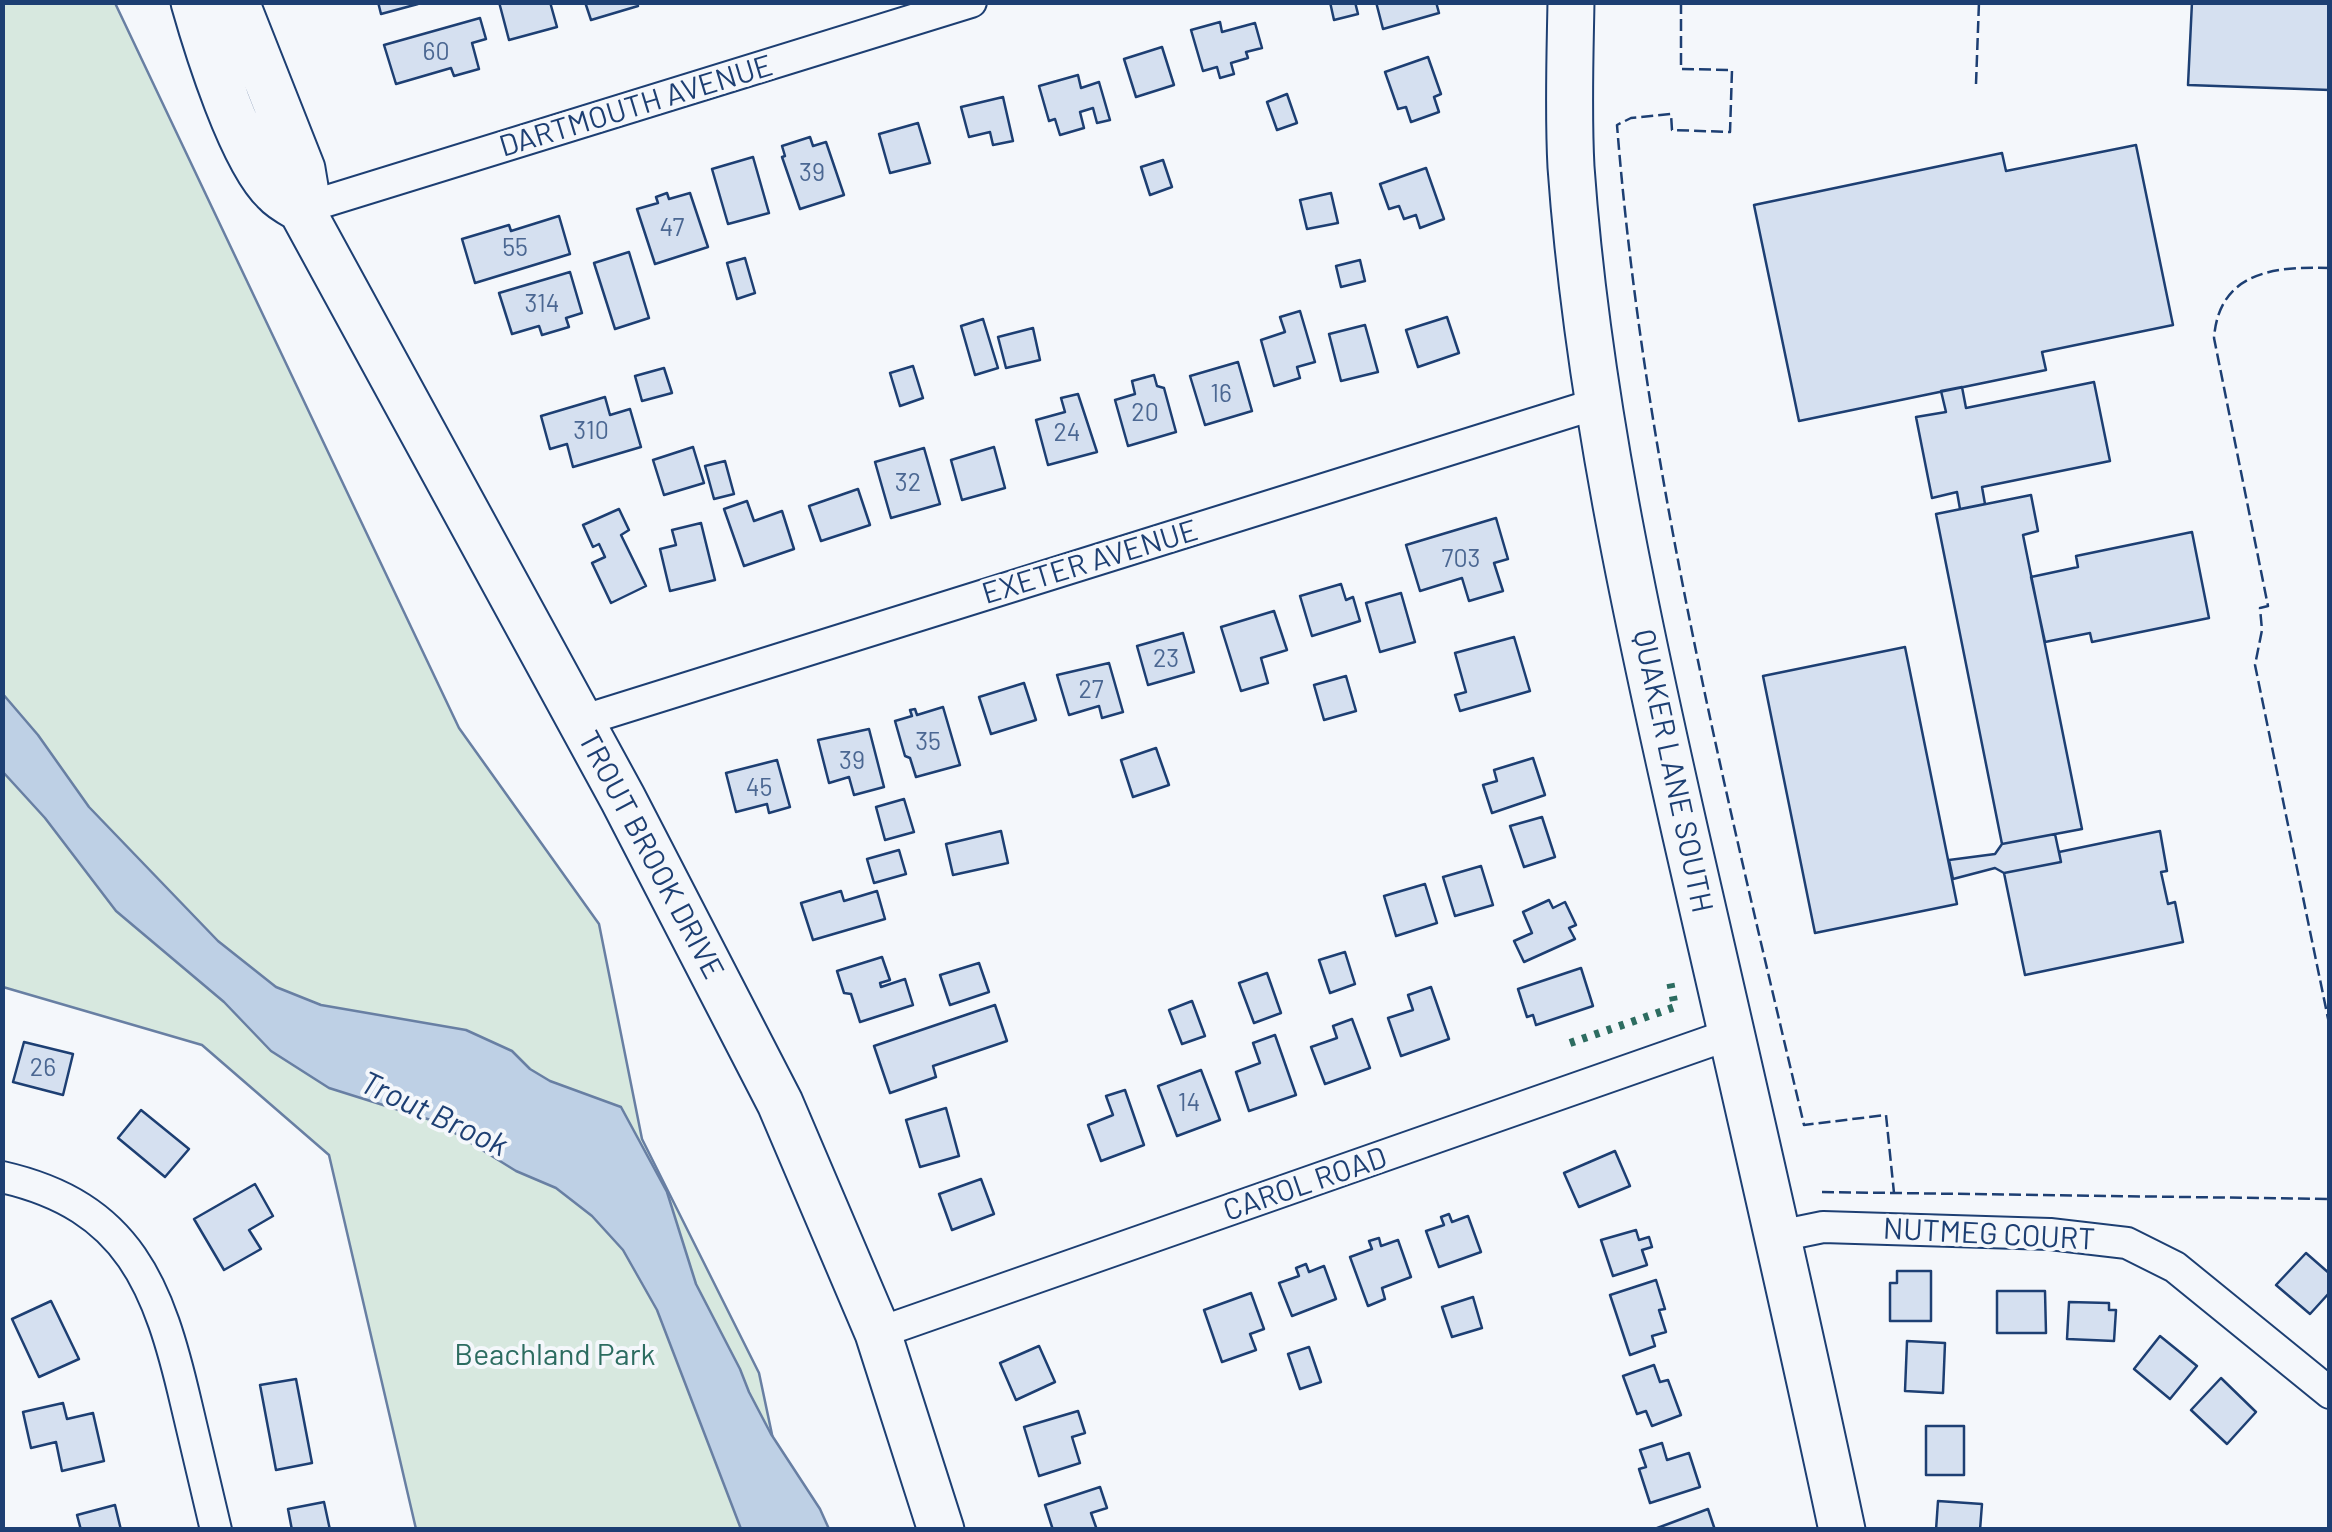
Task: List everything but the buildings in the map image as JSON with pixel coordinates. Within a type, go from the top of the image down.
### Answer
[{"type":"main road","name":"TROUT BROOK DRIVE","points":[[194,2],[214,66],[260,172],[276,193],[301,209],[581,721],[780,1103],[878,1334],[941,1530]]},
{"type":"main road","name":"TROUT BROOK DRIVE","points":[[236,2],[302,169],[301,209]]},
{"type":"main road","name":"QUAKER LANE SOUTH","points":[[1571,2],[1571,165],[1599,403],[1652,686],[1842,1530]]},
{"type":"street","name":"DARTMOUTH AVENUE","points":[[301,209],[971,2]]},
{"type":"street","name":"EXETER AVENUE","points":[[581,721],[1599,403]]},
{"type":"street","name":"CAROL ROAD","points":[[878,1334],[1731,1034]]},
{"type":"street","points":[[2,1177],[64,1197],[98,1219],[128,1250],[148,1282],[170,1336],[216,1530]]},
{"type":"street","name":"NUTMEG COURT","points":[[1778,1236],[1823,1227],[2050,1234],[2127,1244],[2175,1267],[2330,1393]]},
{"type":"green space","name":"Beachland Park","points":[[2,3],[115,3],[459,728],[599,924],[642,1139],[759,1373],[792,1529],[416,1529],[329,1155],[202,1045],[3,987]]},
{"type":"water","name":"Trout Brook","points":[[2,693],[38,735],[89,807],[218,941],[276,987],[321,1005],[466,1030],[512,1051],[550,1081],[621,1107],[667,1192],[696,1284],[749,1392],[829,1529],[741,1529],[657,1310],[623,1250],[592,1216],[556,1188],[516,1171],[437,1122],[329,1088],[271,1051],[224,1002],[116,911],[45,818],[3,772]]},
{"type":"hedge","points":[[1570,1043],[1675,1007],[1669,976]]},
{"type":"fence","points":[[1681,2],[1681,69],[1732,70],[1730,132],[1672,130],[1671,114],[1631,118],[1617,125],[1630,252],[1667,504],[1718,753],[1804,1125],[1886,1115],[1894,1193]]},
{"type":"fence","points":[[1976,84],[1979,2]]},
{"type":"fence","points":[[2330,268],[2271,272],[2239,286],[2218,316],[2214,338],[2268,606],[2260,608],[2262,630],[2255,665],[2330,1028]]},
{"type":"fence","points":[[1822,1192],[2330,1199]]}]
